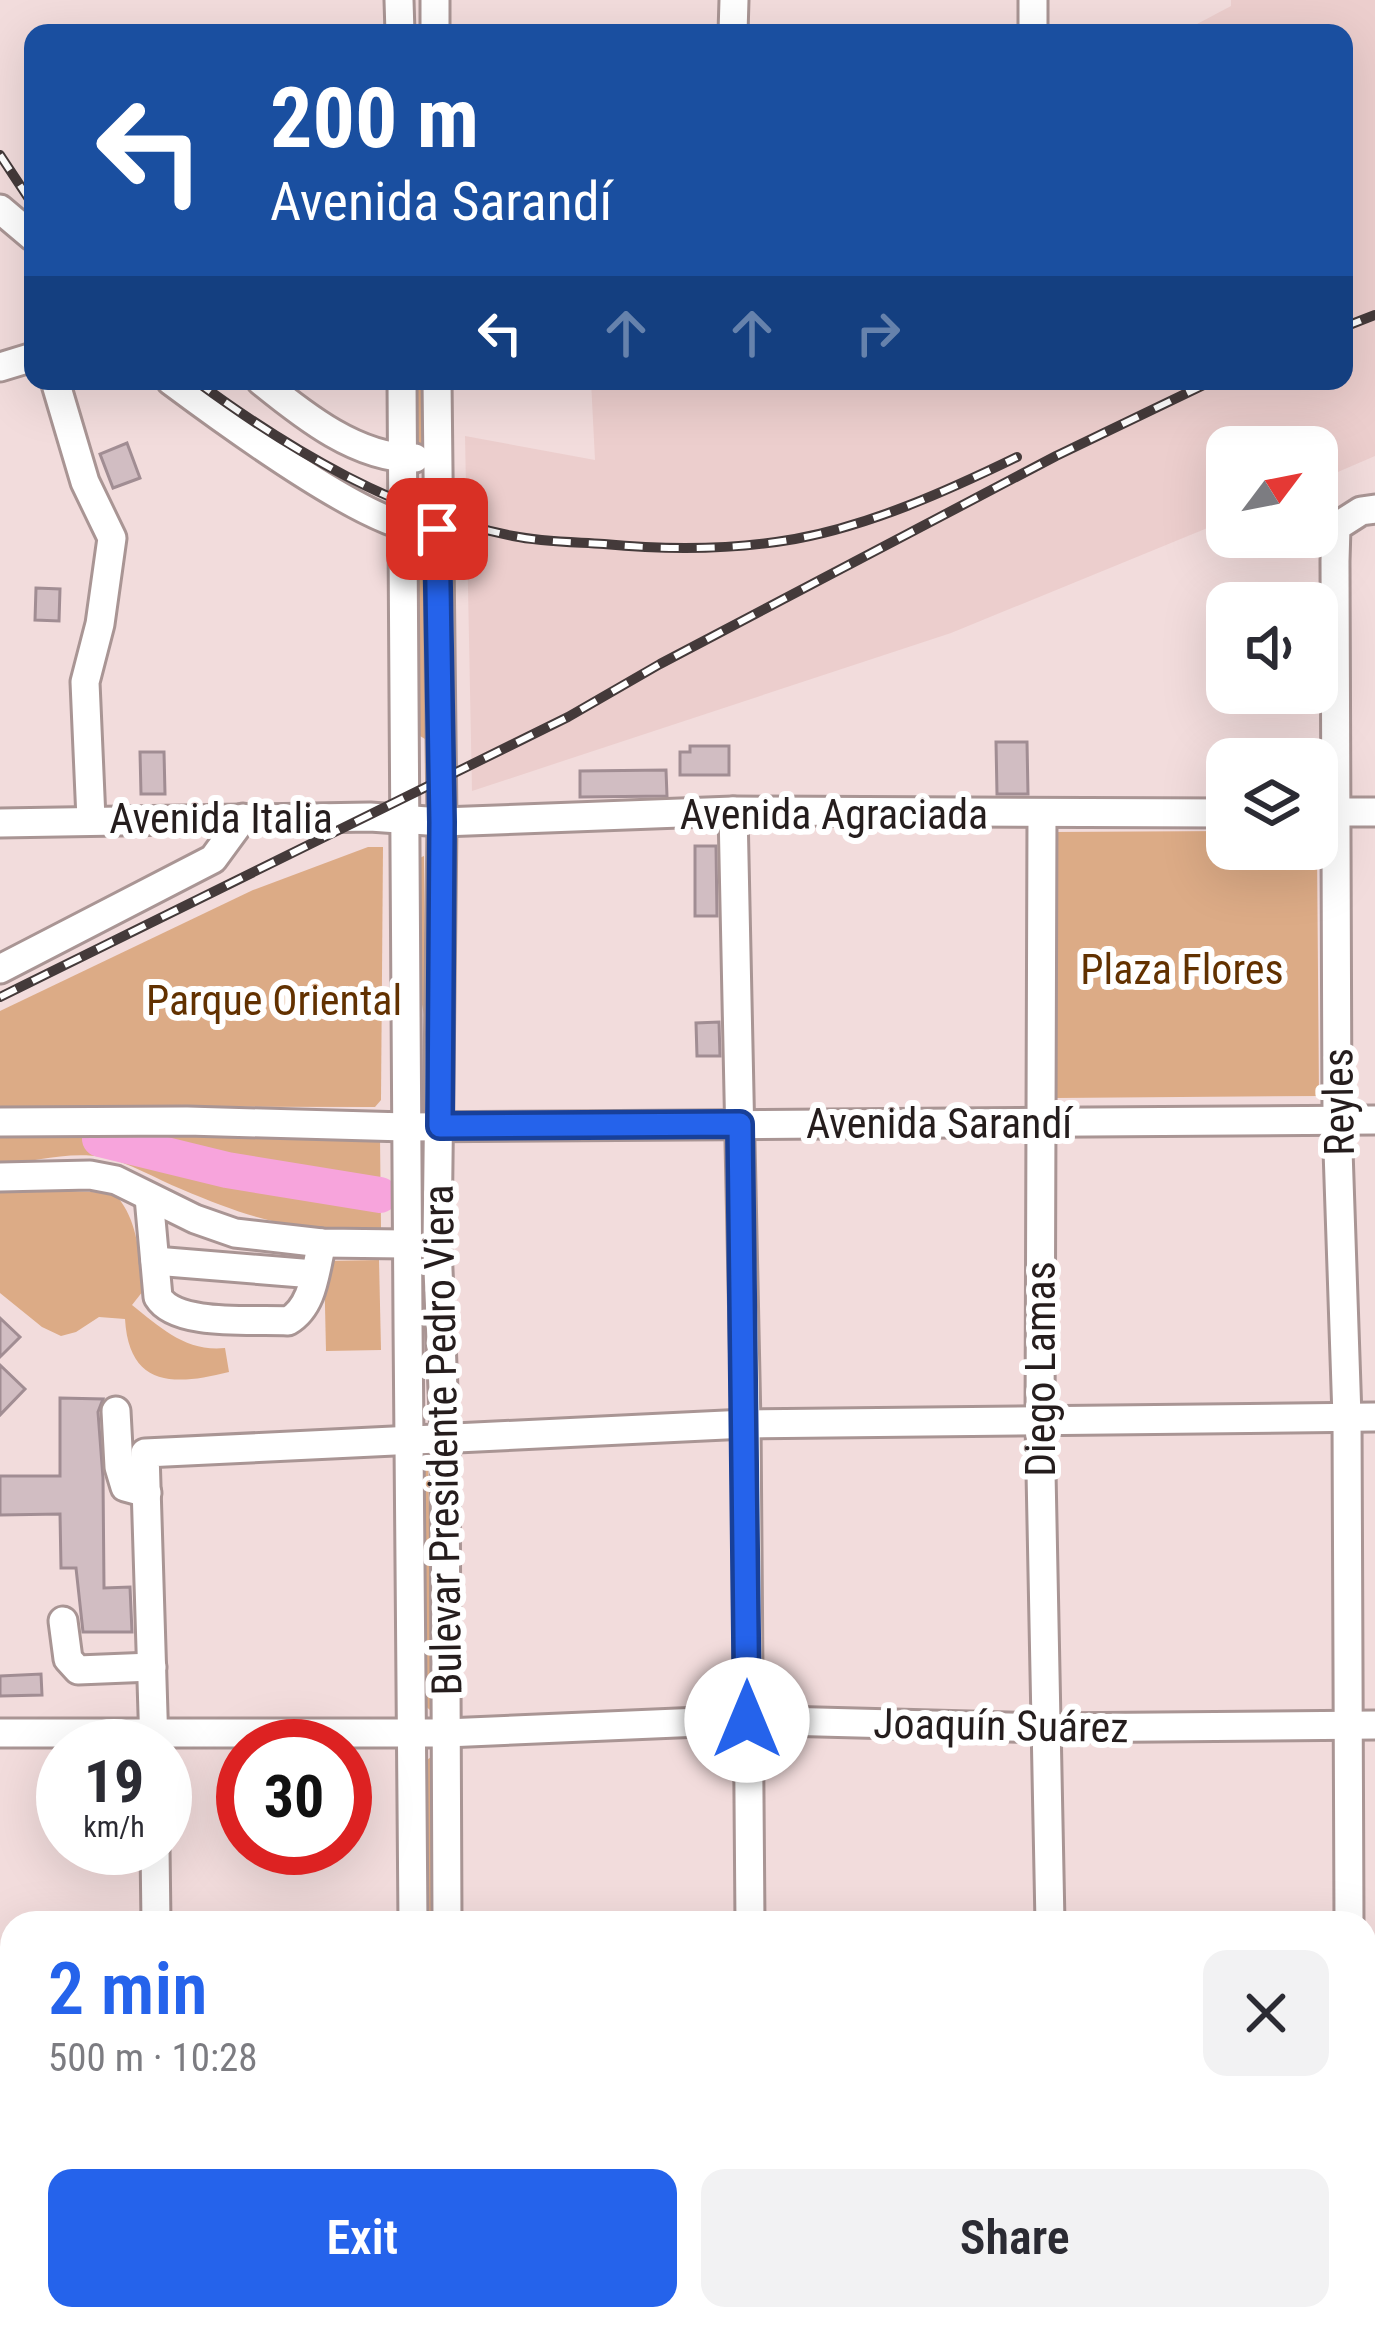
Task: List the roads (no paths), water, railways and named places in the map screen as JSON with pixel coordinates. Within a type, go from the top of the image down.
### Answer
[{"type":"street","points":[[0,209],[24,229]]},
{"type":"street","points":[[58,390],[85,482],[112,538],[86,682],[91,819]]},
{"type":"street","points":[[183,390],[335,492],[404,527],[437,529]]},
{"type":"street","points":[[272,390],[355,445],[402,458],[437,458]]},
{"type":"street","name":"Bulevar Presidente Pedro Viera","points":[[402,390],[413,1911]]},
{"type":"street","name":"Bulevar Presidente Pedro Viera","points":[[437,390],[442,822],[437,1246],[445,1437],[447,1911]]},
{"type":"street","name":"Reyles","points":[[1330,738],[1336,526],[1368,510]]},
{"type":"street","points":[[734,811],[750,1911]]},
{"type":"street","name":"Avenida Agraciada","points":[[442,822],[734,811],[1206,813]]},
{"type":"street","points":[[1338,812],[1375,812]]},
{"type":"street","name":"Diego Lamas","points":[[1042,815],[1040,1422],[1050,1911]]},
{"type":"street","points":[[0,969],[213,859],[243,818]]},
{"type":"street","name":"Avenida Italia","points":[[0,823],[243,818],[442,822]]},
{"type":"street","name":"Reyles","points":[[1330,870],[1337,1120],[1361,1417],[1361,1725],[1350,1911]]},
{"type":"street","name":"Avenida Sarandí","points":[[0,1122],[406,1127],[1375,1120]]},
{"type":"street","points":[[0,1177],[90,1174],[116,1180],[235,1233],[322,1243],[405,1244]]},
{"type":"street","points":[[148,1197],[158,1297],[166,1309],[184,1316],[288,1321],[300,1314],[322,1243]]},
{"type":"street","points":[[155,1261],[314,1274]]},
{"type":"street","points":[[116,1411],[118,1467],[125,1487],[147,1493]]},
{"type":"street","points":[[153,1719],[146,1453],[746,1424],[1361,1417]]},
{"type":"street","points":[[63,1621],[74,1668],[152,1667]]},
{"type":"street","name":"Joaquín Suárez","points":[[192,1739],[747,1720],[1044,1727],[1361,1725]]},
{"type":"street","name":"Joaquín Suárez","points":[[0,1733],[36,1735]]},
{"type":"street","points":[[155,1875],[156,1911]]},
{"type":"waterway","points":[[100,1139],[227,1170],[380,1195]]},
{"type":"railway","points":[[0,155],[24,191]]},
{"type":"railway","points":[[1353,324],[1375,315]]},
{"type":"railway","points":[[209,390],[307,455],[386,495],[470,526],[547,541],[700,548],[795,539],[880,516],[1017,457]]},
{"type":"railway","points":[[0,997],[568,717],[1056,456],[1193,390]]},
{"type":"park label","name":"Plaza Flores","points":[[1182,969]]},
{"type":"park label","name":"Parque Oriental","points":[[274,1000]]}]
